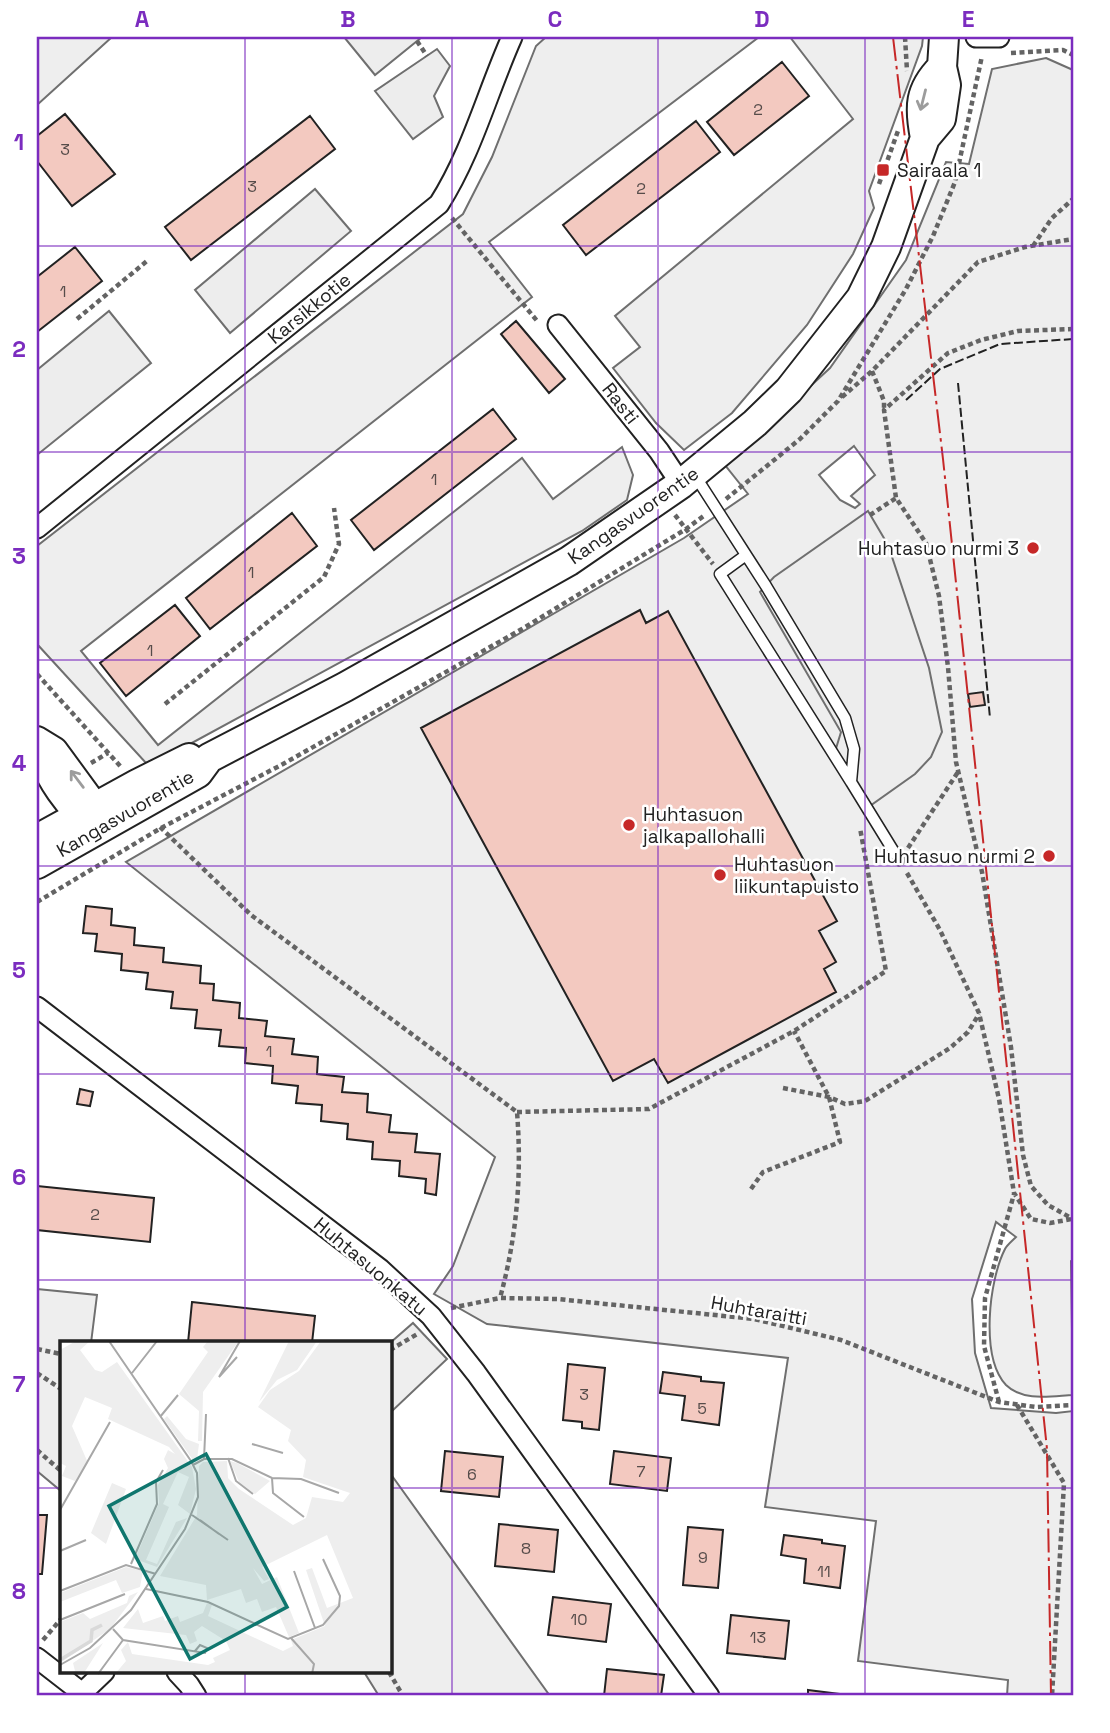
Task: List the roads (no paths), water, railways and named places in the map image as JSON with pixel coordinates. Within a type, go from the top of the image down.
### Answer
[{"type":"main road","name":"Kangasvuorentie","points":[[37,839],[142,793],[198,773],[209,758],[486,610],[569,561],[687,479],[755,424],[789,390],[861,298],[886,247],[925,138],[941,118],[946,86],[942,66],[944,37]]},
{"type":"main road","name":"Kangasvuorentie","points":[[37,864],[90,817]]},
{"type":"street","name":"Karsikkotie","points":[[37,528],[439,204],[457,175],[471,144],[493,80],[512,37]]},
{"type":"street","points":[[975,37],[1004,45]]},
{"type":"street","name":"Rasti","points":[[558,325],[650,440],[687,479]]},
{"type":"street","points":[[37,739],[55,750],[90,817]]},
{"type":"street","points":[[37,747],[41,761],[90,817]]},
{"type":"street","name":"Huhtasuonkatu","points":[[37,1007],[380,1269],[476,1373],[709,1696]]},
{"type":"street","points":[[37,1658],[84,1695],[102,1674]]},
{"type":"street","points":[[179,1674],[196,1696]]},
{"type":"lane","points":[[687,479],[747,555],[845,718],[853,749],[851,782]]},
{"type":"lane","points":[[747,555],[720,574],[899,859]]},
{"type":"place","name":"Sairaala 1","points":[[883,170]]},
{"type":"place","name":"Huhtasuo nurmi 3","points":[[1033,548]]},
{"type":"place","name":"Huhtasuon jalkapallohalli","points":[[629,825]]},
{"type":"place","name":"Huhtasuo nurmi 2","points":[[1049,856]]},
{"type":"place","name":"Huhtasuon liikuntapuisto","points":[[720,875]]}]
